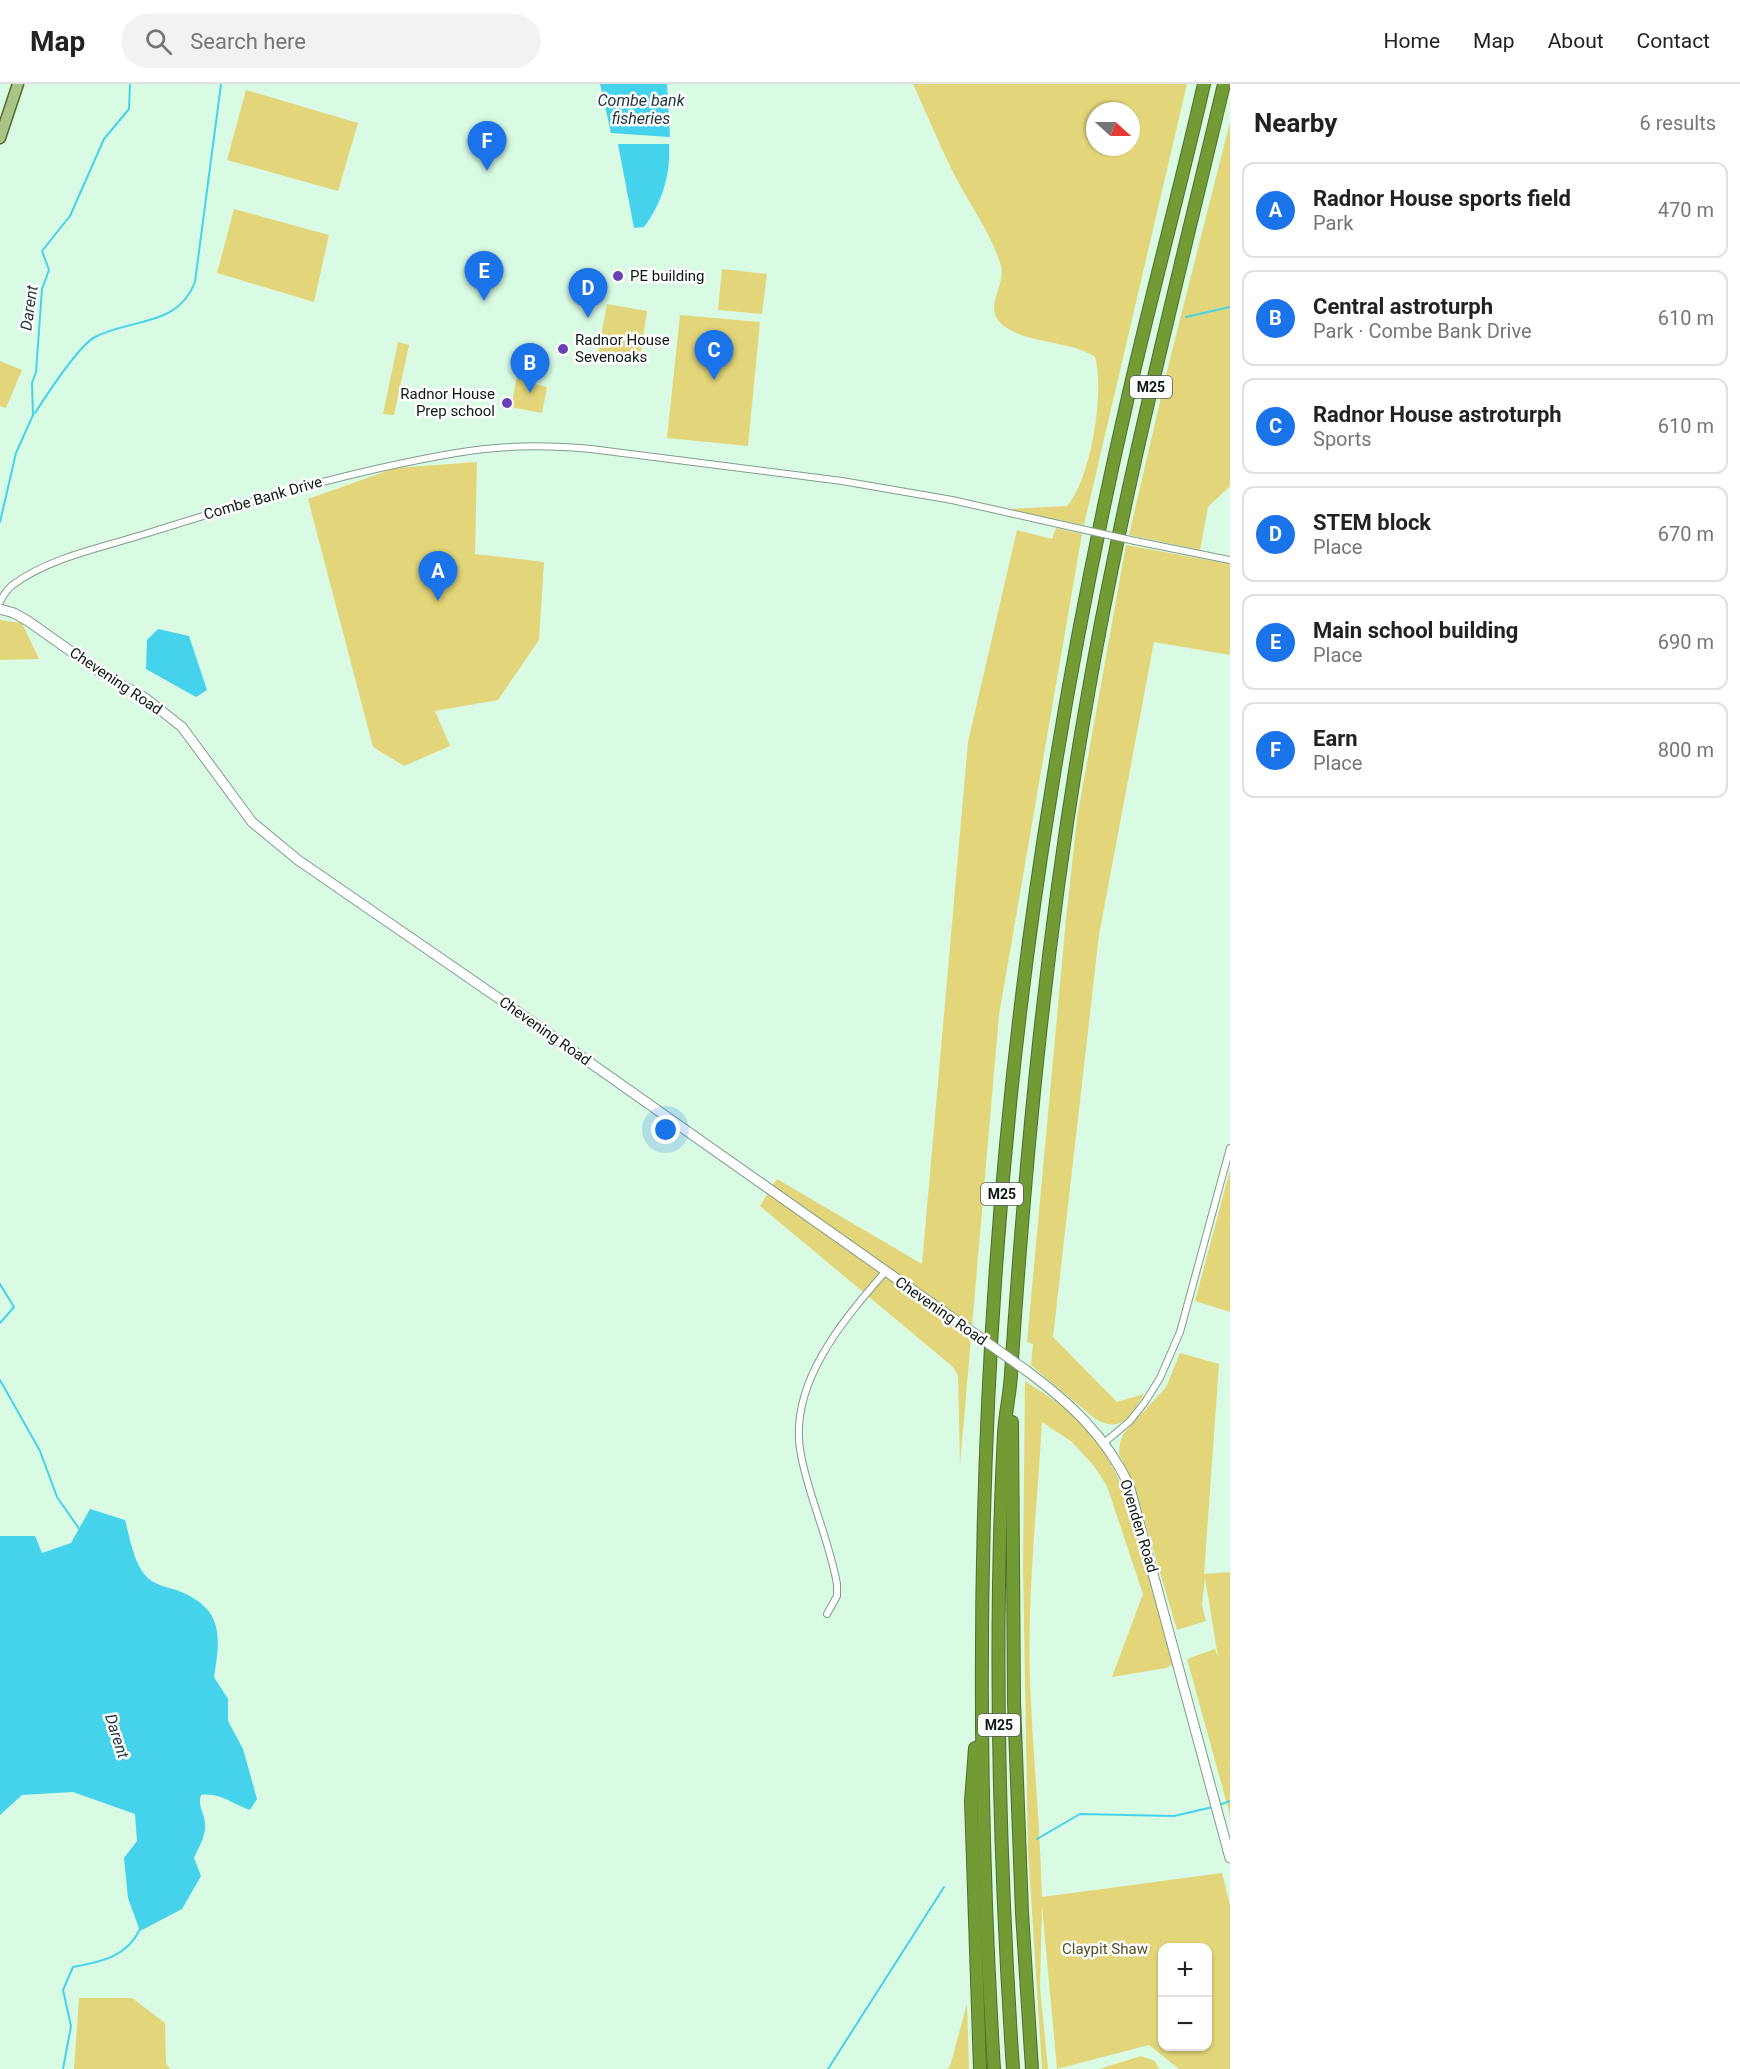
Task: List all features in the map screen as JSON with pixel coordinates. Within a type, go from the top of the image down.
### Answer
[{"type":"highway","name":"M25","points":[[994,2069],[983,1846],[981,1706],[984,1496],[995,1279],[1008,1122],[1034,903],[1089,578],[1129,394],[1204,84]]},
{"type":"highway","name":"M25","points":[[1032,2069],[1022,1913],[1014,1702],[1011,1382],[1030,1123],[1050,939],[1074,778],[1126,501],[1224,84]]},
{"type":"highway","name":"M25","points":[[1011,1382],[1004,1426],[999,1662],[1003,1881],[1013,2069]]},
{"type":"highway","name":"M25","points":[[980,2069],[971,1801],[981,1706]]},
{"type":"main road","points":[[0,138],[18,84]]},
{"type":"main road","name":"Chevening Road","points":[[0,609],[14,613],[28,621],[107,676],[144,697],[182,727],[252,822],[269,838],[1027,1371],[1077,1411],[1105,1442]]},
{"type":"main road","name":"Ovenden Road","points":[[1105,1442],[1118,1463],[1136,1507],[1230,1858]]},
{"type":"street","name":"Combe Bank Drive","points":[[0,602],[12,585],[70,557],[248,501],[390,465],[457,452],[544,447],[591,449],[842,481],[952,500],[1230,560]]},
{"type":"street","points":[[1105,1442],[1130,1421],[1145,1402],[1160,1378],[1180,1332],[1230,1148]]},
{"type":"street","points":[[827,1614],[837,1596],[837,1584],[801,1454],[798,1428],[802,1400],[812,1375],[835,1337],[860,1301],[885,1272]]},
{"type":"green space","points":[[913,84],[1187,84],[1084,525],[1008,509],[1067,506],[1076,493],[1094,434],[1098,391],[1095,357],[1073,348],[1014,332],[997,319],[994,305],[1002,274],[1001,266],[987,233],[951,168]]},
{"type":"green space","points":[[246,90],[358,123],[338,191],[227,160]]},
{"type":"green space","points":[[1230,122],[1230,486],[1208,507],[1200,550],[1129,535],[1169,363]]},
{"type":"green space","points":[[234,209],[329,235],[314,302],[217,273]]},
{"type":"green space","points":[[722,269],[767,274],[762,314],[718,310]]},
{"type":"green space","points":[[607,304],[647,311],[639,364],[597,357]]},
{"type":"green space","points":[[680,315],[760,322],[748,446],[667,438]]},
{"type":"green space","points":[[398,342],[409,345],[394,415],[383,414]]},
{"type":"green space","points":[[0,361],[22,370],[6,408],[0,406]]},
{"type":"green space","points":[[517,377],[536,380],[535,384],[547,387],[542,413],[511,407]]},
{"type":"green space","points":[[477,462],[475,554],[544,562],[539,640],[498,700],[435,711],[450,746],[404,766],[373,747],[308,499],[395,468]]},
{"type":"green space","points":[[1056,528],[1082,534],[999,1015],[960,1465],[958,1375],[953,1367],[760,1206],[777,1179],[922,1264],[968,742],[1017,530],[1052,539]]},
{"type":"green space","points":[[1126,545],[1230,564],[1230,655],[1154,642],[1099,935],[1053,1337],[1117,1402],[1144,1394],[1124,1421],[1112,1425],[1094,1418],[1031,1365],[1033,1344],[1027,1342],[1077,818]]},
{"type":"green space","points":[[0,620],[22,623],[39,659],[0,660]]},
{"type":"green space","points":[[1230,1170],[1230,1312],[1195,1301]]},
{"type":"green space","points":[[1180,1353],[1219,1364],[1204,1574],[1230,1572],[1230,1815],[1187,1659],[1215,1649],[1218,1657],[1205,1578],[1202,1605],[1206,1621],[1177,1630],[1133,1482],[1119,1454],[1120,1442],[1124,1433],[1166,1387]]},
{"type":"green space","name":"Claypit Shaw","points":[[1025,1381],[1073,1415],[1105,1453],[1119,1480],[1142,1540],[1173,1664],[1166,1668],[1112,1677],[1143,1594],[1107,1486],[1094,1466],[1072,1442],[1042,1422],[1029,1650],[1042,1897],[1222,1873],[1230,1905],[1230,2069],[1179,2069],[1149,2045],[1057,2069],[1042,1906],[1040,1987],[1048,2069],[1042,2069],[1028,1850],[1023,1568]]},
{"type":"green space","points":[[79,1998],[132,1998],[165,2023],[166,2063],[170,2069],[74,2069]]},
{"type":"green space","points":[[967,2004],[969,2069],[947,2069],[950,2066]]},
{"type":"green space","points":[[1141,2056],[1155,2061],[1159,2069],[1099,2069]]},
{"type":"water","name":"Combe bank fisheries","points":[[600,84],[667,84],[670,137],[611,133]]},
{"type":"water","name":"Combe bank fisheries","points":[[618,144],[669,144],[664,188],[656,208],[644,227],[634,228]]},
{"type":"water","points":[[158,629],[189,636],[207,690],[196,697],[146,669],[147,640]]},
{"type":"water","points":[[90,1509],[125,1520],[133,1551],[140,1567],[149,1579],[193,1598],[211,1615],[218,1636],[214,1677],[228,1699],[228,1721],[243,1749],[257,1799],[250,1810],[214,1795],[201,1795],[200,1802],[205,1828],[194,1858],[201,1876],[182,1909],[140,1931],[128,1898],[124,1858],[137,1841],[135,1814],[73,1792],[22,1795],[0,1815],[0,1536],[35,1536],[42,1553],[71,1543]]},
{"type":"waterway","name":"Darent","points":[[0,522],[16,453],[33,415],[32,383],[36,372],[42,289],[49,270],[42,251],[70,216],[104,139],[129,109],[130,84]]},
{"type":"waterway","points":[[35,413],[63,372],[88,342],[109,331],[166,314],[187,297],[195,282],[221,84]]},
{"type":"waterway","points":[[1186,317],[1230,307]]},
{"type":"waterway","name":"Darent","points":[[0,1284],[14,1307],[0,1323]]},
{"type":"waterway","name":"Darent","points":[[0,1380],[40,1451],[57,1497],[80,1530]]},
{"type":"waterway","points":[[1219,1805],[1230,1801]]},
{"type":"waterway","points":[[1037,1839],[1080,1814],[1174,1816],[1213,1807]]},
{"type":"waterway","points":[[828,2069],[944,1887]]},
{"type":"waterway","name":"Darent","points":[[63,2069],[71,2026],[63,1990],[73,1967],[112,1957],[128,1946],[140,1929]]},
{"type":"place","name":"Earn","points":[[487,171]]},
{"type":"place","name":"PE building","points":[[618,276]]},
{"type":"place","name":"Main school building","points":[[484,301]]},
{"type":"place","name":"STEM block","points":[[588,318]]},
{"type":"place","name":"Radnor House Sevenoaks","points":[[563,349]]},
{"type":"place","name":"Radnor House astroturph","points":[[714,380]]},
{"type":"place","name":"Central astroturph","points":[[530,393]]},
{"type":"place","name":"Radnor House Prep school","points":[[507,403]]},
{"type":"place","name":"Radnor House sports field","points":[[438,601]]}]
